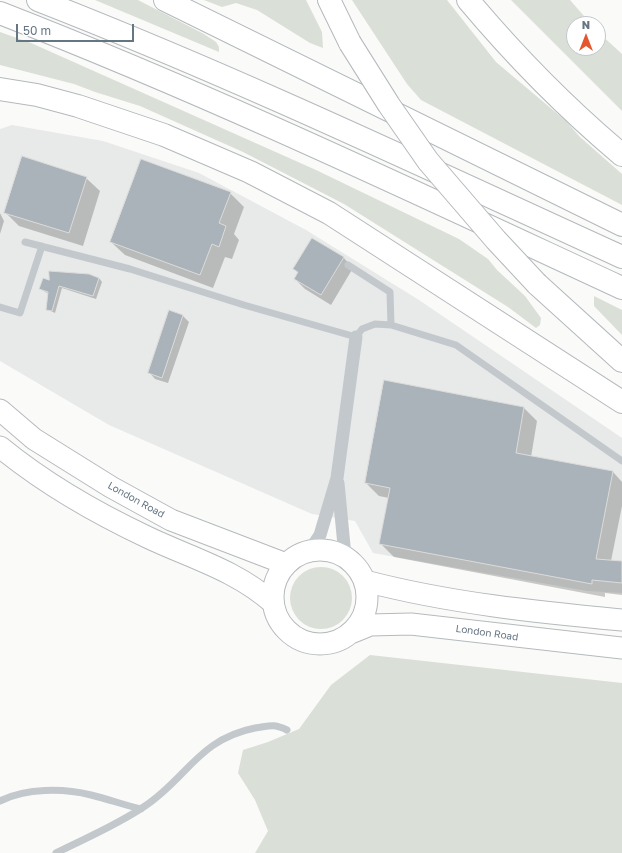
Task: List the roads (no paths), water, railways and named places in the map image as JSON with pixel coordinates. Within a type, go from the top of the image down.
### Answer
[{"type":"highway","points":[[38,0],[106,26],[304,111],[622,257]]},
{"type":"highway","points":[[165,0],[622,225]]},
{"type":"highway","points":[[329,0],[350,42],[389,105],[428,161],[496,240],[537,284],[622,361]]},
{"type":"highway","points":[[468,0],[512,52],[566,105],[622,155]]},
{"type":"highway","points":[[0,13],[98,51],[441,204],[622,288]]},
{"type":"highway","points":[[0,89],[37,95],[78,106],[164,135],[250,172],[329,214],[622,402]]},
{"type":"main road","name":"London Road","points":[[0,410],[34,439],[111,487],[171,520],[286,564]]},
{"type":"main road","points":[[0,447],[62,491],[146,537],[233,575],[256,588],[273,603]]},
{"type":"main road","points":[[310,550],[328,550],[345,556],[357,567],[365,581],[368,594],[366,608],[361,621],[353,632],[333,643],[321,644],[309,643],[298,639],[288,632],[278,619],[273,603],[275,582],[286,564],[297,555],[310,550]]},
{"type":"main road","points":[[365,581],[456,601],[514,609],[622,620]]},
{"type":"main road","name":"London Road","points":[[353,632],[370,625],[411,624],[622,648]]},
{"type":"street","points":[[310,550],[320,535],[337,478],[356,337]]},
{"type":"street","points":[[337,478],[345,556]]},
{"type":"lane","points":[[24,242],[130,269],[244,305],[356,337],[362,328],[375,324],[391,325],[456,344],[622,461]]},
{"type":"lane","points":[[0,308],[20,313],[42,246]]},
{"type":"lane","points":[[348,265],[390,292],[391,325]]},
{"type":"lane","points":[[56,853],[125,820],[167,790],[207,748],[226,737],[251,729],[276,724],[287,730]]},
{"type":"lane","points":[[0,801],[26,793],[70,791],[91,795],[122,805],[141,809]]}]
